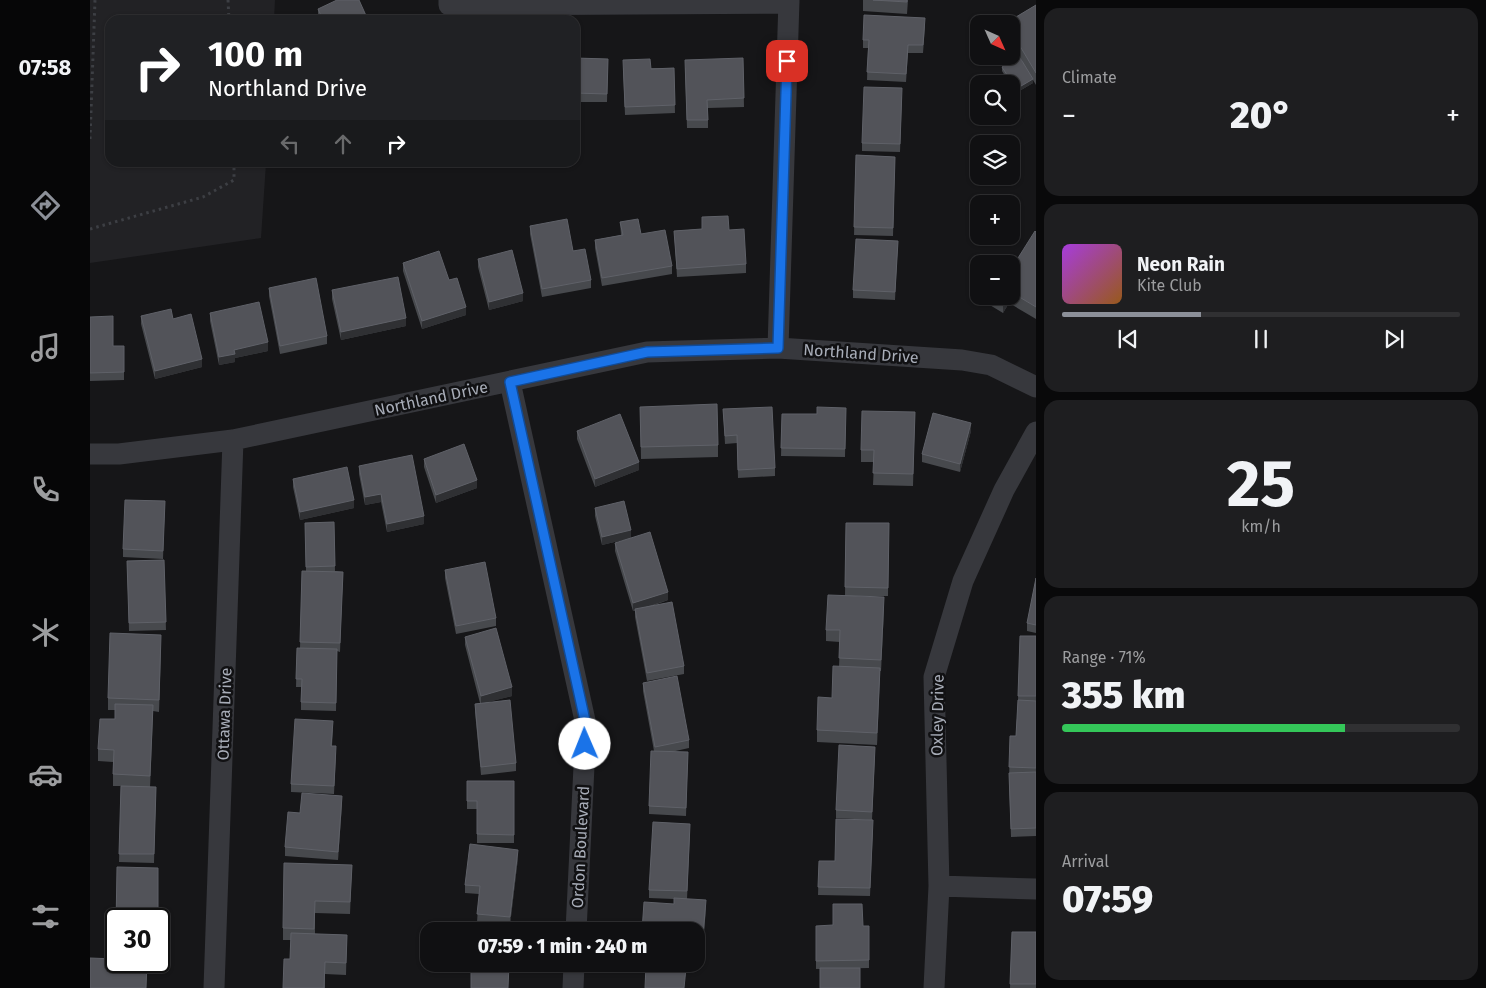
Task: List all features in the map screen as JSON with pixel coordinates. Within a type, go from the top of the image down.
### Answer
[{"type":"street","points":[[450,0],[449,5],[789,1],[778,348]]},
{"type":"street","name":"Northland Drive","points":[[90,454],[119,454],[233,440],[647,352],[778,348],[962,360],[991,365],[1036,387]]},
{"type":"street","name":"Ordon Boulevard","points":[[510,382],[586,725],[576,922]]},
{"type":"street","name":"Oxley Drive","points":[[934,988],[939,886],[934,677],[963,581],[1004,490],[1036,432]]},
{"type":"street","name":"Ottawa Drive","points":[[214,988],[233,440]]},
{"type":"street","points":[[939,886],[1036,889]]},
{"type":"street","points":[[573,988],[574,972]]},
{"type":"path","points":[[90,139],[95,0]]},
{"type":"path","points":[[228,0],[229,15]]},
{"type":"path","points":[[90,229],[203,197],[234,180],[234,167]]},
{"type":"shaded area","points":[[90,0],[275,0],[274,15],[105,15],[105,167],[266,167],[261,238],[90,263]]},
{"type":"building","points":[[337,0],[359,0],[366,15],[321,15],[318,9]]},
{"type":"building","points":[[873,0],[907,0],[907,2]]},
{"type":"building","points":[[1036,5],[1036,73],[1020,46],[1019,15]]},
{"type":"building","points":[[864,15],[925,18],[923,45],[908,45],[906,74],[867,72],[869,40],[863,40]]},
{"type":"building","points":[[580,58],[608,59],[607,94],[580,93]]},
{"type":"building","points":[[743,58],[744,98],[707,100],[708,120],[687,120],[685,60]]},
{"type":"building","points":[[1020,58],[1033,79],[1020,87],[1020,75],[1007,75],[1002,67],[1005,65],[1020,65]]},
{"type":"building","points":[[650,59],[651,69],[674,68],[675,105],[625,107],[623,60]]},
{"type":"building","points":[[864,87],[902,88],[900,144],[862,143]]},
{"type":"building","points":[[856,155],[895,157],[893,228],[854,227]]},
{"type":"building","points":[[728,216],[729,230],[744,229],[746,264],[677,269],[674,231],[702,229],[702,217]]},
{"type":"building","points":[[567,219],[573,251],[585,249],[591,280],[542,289],[530,226]]},
{"type":"building","points":[[638,219],[641,234],[665,230],[672,266],[602,278],[595,240],[623,235],[620,222]]},
{"type":"building","points":[[1035,231],[1036,307],[1020,297],[1020,255]]},
{"type":"building","points":[[856,239],[898,241],[895,292],[853,290]]},
{"type":"building","points":[[512,250],[523,293],[489,302],[478,259]]},
{"type":"building","points":[[439,251],[449,280],[457,278],[466,307],[422,321],[403,263]]},
{"type":"building","points":[[398,277],[406,318],[341,332],[332,290]]},
{"type":"building","points":[[316,278],[327,336],[280,346],[269,288]]},
{"type":"building","points":[[259,302],[268,342],[234,350],[235,354],[219,357],[210,313]]},
{"type":"building","points":[[171,309],[173,319],[191,314],[202,359],[155,371],[141,316]]},
{"type":"building","points":[[113,316],[113,346],[124,346],[124,372],[90,373],[90,317]]},
{"type":"building","points":[[717,404],[718,445],[641,447],[640,407]]},
{"type":"building","points":[[772,407],[775,468],[738,470],[737,435],[725,436],[723,409]]},
{"type":"building","points":[[817,407],[846,408],[845,449],[781,448],[782,414],[817,414]]},
{"type":"building","points":[[862,411],[915,412],[913,474],[873,473],[874,450],[861,450]]},
{"type":"building","points":[[933,413],[971,423],[960,464],[922,454]]},
{"type":"building","points":[[620,414],[639,462],[595,479],[577,431]]},
{"type":"building","points":[[464,444],[477,480],[436,495],[424,459]]},
{"type":"building","points":[[412,455],[424,516],[387,524],[381,494],[365,497],[359,466]]},
{"type":"building","points":[[347,467],[354,500],[300,512],[293,479]]},
{"type":"building","points":[[125,500],[165,501],[163,551],[123,549]]},
{"type":"building","points":[[624,501],[631,530],[602,537],[595,508]]},
{"type":"building","points":[[334,522],[335,566],[306,567],[305,523]]},
{"type":"building","points":[[846,523],[889,523],[888,588],[845,587]]},
{"type":"building","points":[[650,532],[668,592],[633,603],[615,543]]},
{"type":"building","points":[[164,560],[166,622],[129,623],[127,561]]},
{"type":"building","points":[[485,562],[496,618],[456,626],[445,570]]},
{"type":"building","points":[[302,571],[343,572],[340,643],[300,642]]},
{"type":"building","points":[[1036,578],[1036,625],[1027,623]]},
{"type":"building","points":[[828,595],[884,597],[881,660],[839,658],[840,630],[826,630]]},
{"type":"building","points":[[672,602],[684,666],[647,673],[635,609]]},
{"type":"building","points":[[496,628],[512,687],[481,696],[465,637]]},
{"type":"building","points":[[110,633],[161,635],[159,700],[108,698]]},
{"type":"building","points":[[1020,636],[1036,636],[1036,696],[1018,696]]},
{"type":"building","points":[[297,648],[337,649],[336,703],[301,702],[302,679],[296,679]]},
{"type":"building","points":[[833,666],[880,668],[877,733],[817,730],[818,697],[832,698]]},
{"type":"building","points":[[677,676],[689,740],[655,747],[643,683]]},
{"type":"building","points":[[510,700],[516,763],[481,767],[475,704]]},
{"type":"building","points":[[1018,700],[1036,701],[1036,768],[1009,767],[1010,736],[1016,736]]},
{"type":"building","points":[[115,704],[153,705],[150,776],[113,774],[114,750],[98,749],[100,719],[115,719]]},
{"type":"building","points":[[295,719],[333,721],[331,746],[336,746],[334,786],[291,784]]},
{"type":"building","points":[[839,745],[875,747],[872,812],[836,810]]},
{"type":"building","points":[[651,751],[688,752],[686,808],[649,806]]},
{"type":"building","points":[[1036,772],[1036,828],[1011,829],[1009,773]]},
{"type":"building","points":[[467,781],[514,781],[514,835],[477,834],[477,801],[467,801]]},
{"type":"building","points":[[121,786],[156,787],[154,854],[119,854]]},
{"type":"building","points":[[302,793],[342,796],[338,852],[285,847],[288,812],[300,813]]},
{"type":"building","points":[[836,819],[873,820],[870,888],[818,887],[819,861],[835,861]]},
{"type":"building","points":[[653,822],[690,824],[687,891],[649,890]]},
{"type":"building","points":[[470,844],[518,850],[510,917],[477,914],[480,886],[465,885]]},
{"type":"building","points":[[284,863],[352,865],[350,902],[315,901],[314,929],[283,928]]},
{"type":"building","points":[[117,867],[158,868],[158,908],[116,908]]},
{"type":"building","points":[[674,898],[706,900],[704,922],[643,922],[644,902],[674,904]]},
{"type":"building","points":[[833,904],[862,904],[863,926],[869,926],[869,960],[816,961],[816,926],[833,925]]},
{"type":"building","points":[[1012,932],[1036,932],[1036,984],[1010,984]]},
{"type":"building","points":[[291,933],[347,935],[346,963],[325,962],[324,988],[283,988],[284,959],[290,959]]},
{"type":"building","points":[[90,958],[105,959],[105,973],[147,973],[146,988],[90,988]]},
{"type":"building","points":[[820,968],[860,968],[860,988],[820,988]]},
{"type":"building","points":[[471,972],[509,972],[508,988],[471,988]]},
{"type":"building","points":[[646,972],[686,972],[684,988],[645,988]]},
{"type":"route","points":[[585,744],[586,725],[510,382],[647,352],[778,348],[787,61]]}]
